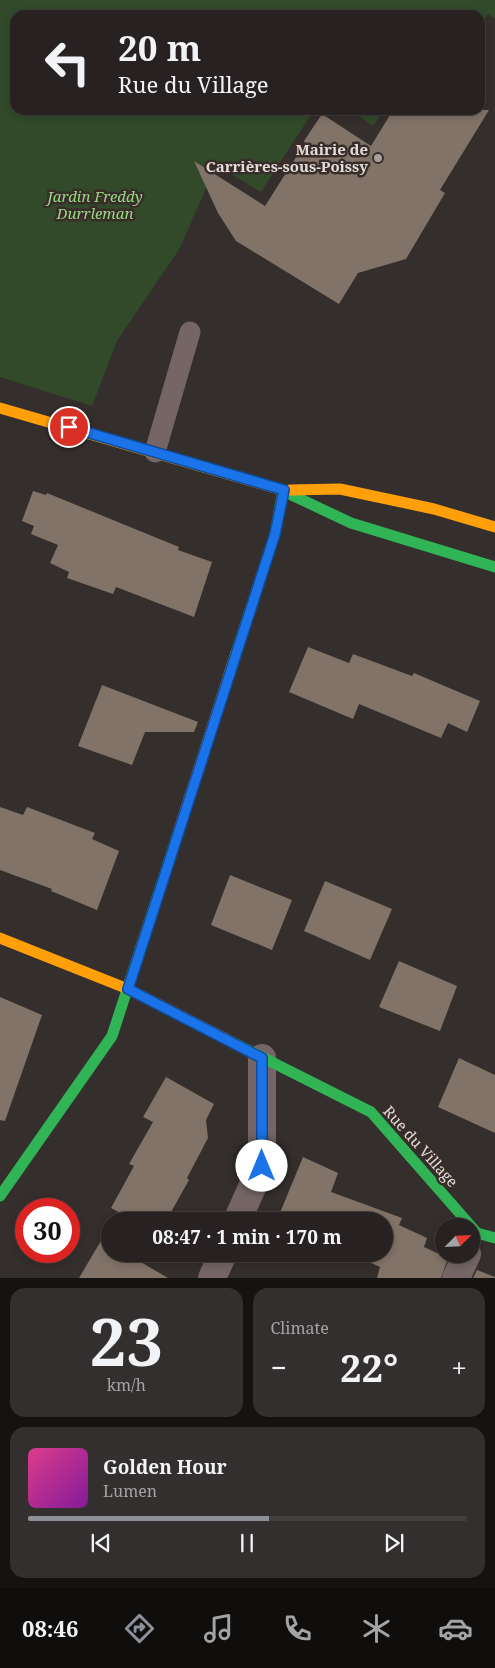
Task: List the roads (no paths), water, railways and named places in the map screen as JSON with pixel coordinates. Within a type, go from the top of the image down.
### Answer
[{"type":"street","points":[[0,408],[284,490],[350,523],[495,567]]},
{"type":"street","points":[[284,490],[340,489],[434,509],[495,527]]},
{"type":"street","points":[[0,1196],[112,1036],[275,534],[284,490]]},
{"type":"street","name":"Rue du Village","points":[[0,938],[128,989],[371,1112],[458,1218]]},
{"type":"street","points":[[241,1212],[262,1166],[262,1058]]},
{"type":"street","points":[[212,1278],[219,1262]]},
{"type":"street","points":[[456,1278],[465,1263]]},
{"type":"lane","points":[[155,452],[190,332]]},
{"type":"place","name":"Mairie de Carrières-sous-Poissy","points":[[378,158]]},
{"type":"park label","name":"Jardin Freddy Durrleman","points":[[95,204]]}]
